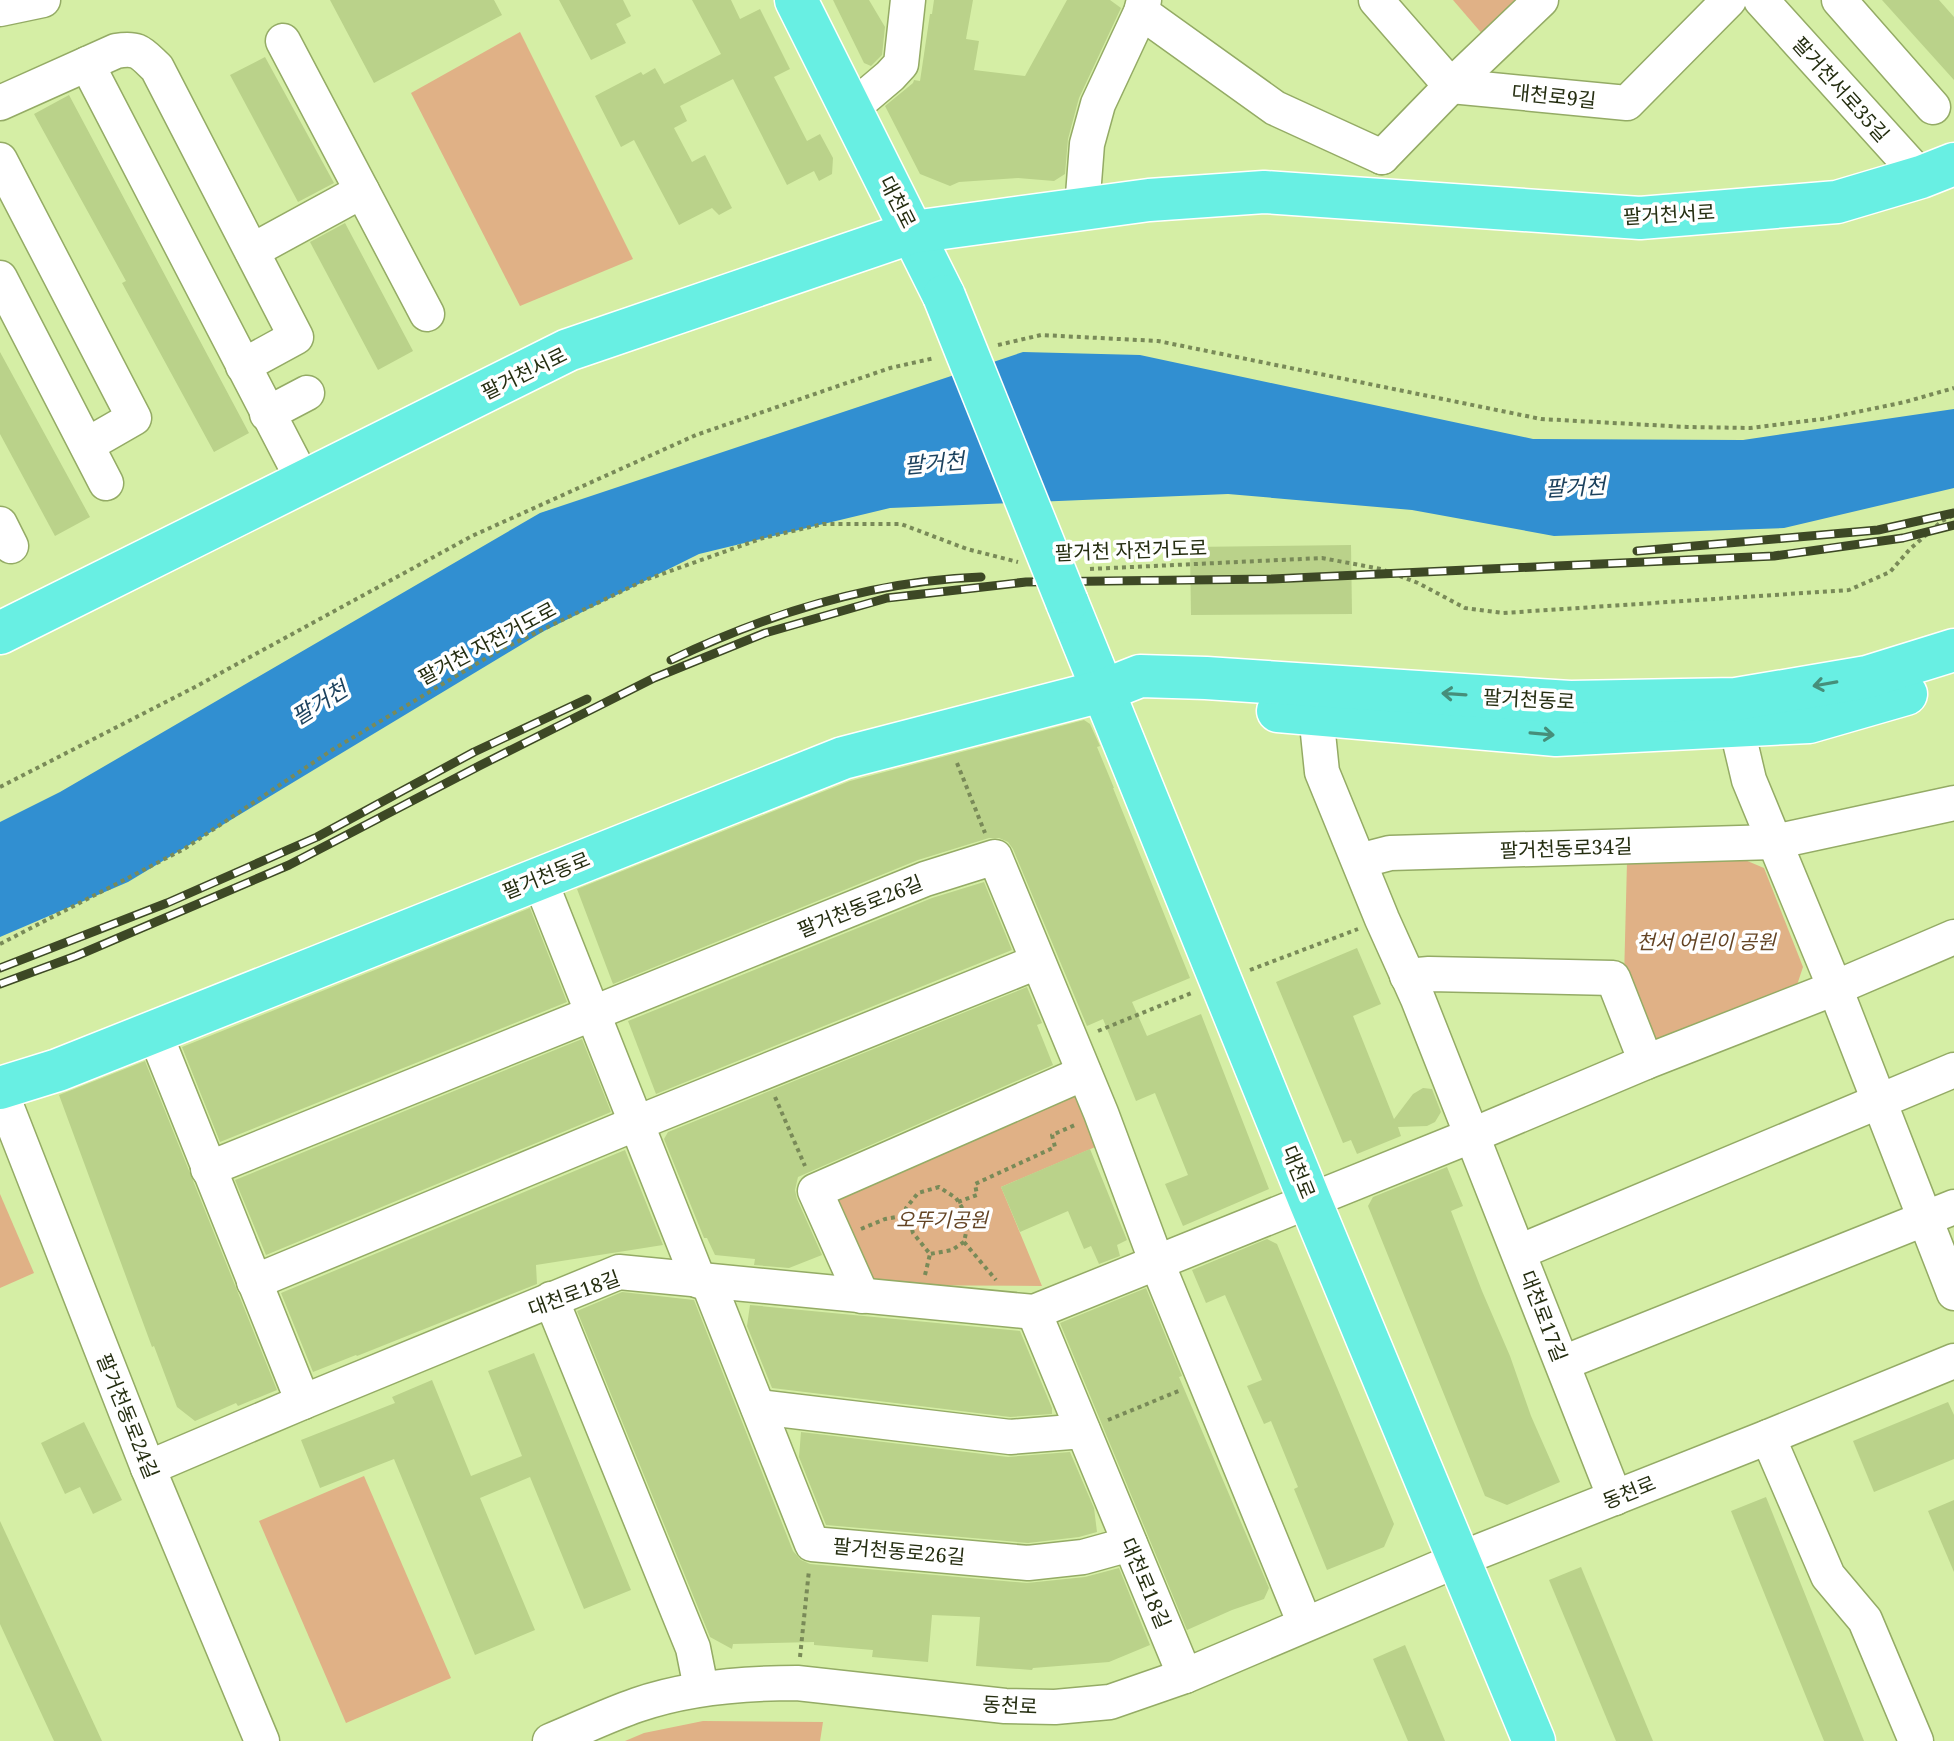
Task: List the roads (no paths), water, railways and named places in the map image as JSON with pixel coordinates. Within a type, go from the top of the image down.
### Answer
[{"type":"main road","name":"대천로","points":[[796,0],[944,296],[1073,586],[1102,691],[1534,1741]]},
{"type":"main road","name":"팔거천서로","points":[[0,633],[568,350],[913,232],[1149,200],[1264,192],[1640,218],[1837,202],[1938,170]]},
{"type":"main road","name":"팔거천동로","points":[[0,1089],[58,1070],[843,758],[1102,691],[1140,676],[1570,702],[1736,699],[1867,677],[1954,650]]},
{"type":"main road","name":"팔거천동로","points":[[1102,691],[1203,704],[1556,735],[1809,722],[1954,680]]},
{"type":"street","points":[[0,9],[43,0]]},
{"type":"street","points":[[851,109],[901,64],[908,0]]},
{"type":"street","points":[[1376,0],[1451,86]]},
{"type":"street","points":[[1378,200],[1382,157],[1541,0]]},
{"type":"street","name":"대천로9길","points":[[1451,86],[1627,103],[1729,0]]},
{"type":"street","name":"팔거천서로35길","points":[[1761,0],[1938,170]]},
{"type":"street","points":[[1839,0],[1933,107]]},
{"type":"street","points":[[1082,208],[1087,144],[1098,104],[1143,6],[1275,108],[1382,157]]},
{"type":"street","points":[[283,41],[427,314]]},
{"type":"street","points":[[0,103],[116,51],[130,49],[142,53],[157,68],[296,337],[243,366]]},
{"type":"street","points":[[87,64],[304,482]]},
{"type":"street","points":[[0,160],[134,418],[87,445]]},
{"type":"street","points":[[252,251],[362,191]]},
{"type":"street","points":[[0,278],[106,483]]},
{"type":"street","points":[[267,414],[307,393]]},
{"type":"street","name":"대천로17길","points":[[1316,714],[1322,772],[1473,1135],[1615,1498]]},
{"type":"street","points":[[1736,725],[1749,780],[1879,1101],[1940,1213],[1954,1293]]},
{"type":"street","name":"팔거천동로34길","points":[[1359,861],[1390,853],[1774,842],[1954,803]]},
{"type":"street","name":"팔거천동로26길","points":[[208,1169],[925,879],[995,857],[1037,962]]},
{"type":"street","name":"팔거천동로26길","points":[[539,878],[812,1544],[1028,1563],[1083,1557],[1130,1544]]},
{"type":"street","points":[[1310,1201],[1954,937]]},
{"type":"street","points":[[254,1282],[1037,962],[1101,1113],[1157,1263],[1305,1624]]},
{"type":"street","points":[[1407,976],[1613,978],[1646,1062]]},
{"type":"street","points":[[154,1031],[303,1402]]},
{"type":"street","points":[[1519,1252],[1954,1070]]},
{"type":"street","points":[[862,1296],[815,1191],[1084,1073]]},
{"type":"street","name":"팔거천동로24길","points":[[0,1089],[148,1468],[262,1741]]},
{"type":"street","name":"대천로18길","points":[[148,1468],[619,1272],[1034,1312],[1310,1201]]},
{"type":"street","points":[[1563,1363],[1940,1213]]},
{"type":"street","points":[[551,1299],[693,1648],[701,1688]]},
{"type":"street","name":"대천로18길","points":[[1034,1312],[1185,1676]]},
{"type":"street","name":"동천로","points":[[550,1741],[639,1704],[701,1688],[797,1683],[1005,1706],[1055,1707],[1110,1702],[1185,1676],[1460,1559],[1954,1361]]},
{"type":"street","points":[[758,1407],[1010,1437],[1083,1431]]},
{"type":"street","points":[[1768,1437],[1828,1576],[1865,1620],[1916,1741]]},
{"type":"water","name":"팔거천","points":[[1023,352],[1140,355],[1533,439],[1743,440],[1954,409],[1954,488],[1784,528],[1554,536],[1412,510],[1228,494],[890,508],[699,554],[544,631],[128,882],[0,937],[0,822],[60,792],[540,513]]},
{"type":"railway","points":[[1637,551],[1878,530],[1954,513]]},
{"type":"railway","points":[[0,984],[76,956],[289,865],[654,678],[765,633],[887,598],[1026,582],[1272,579],[1774,556],[1903,538],[1954,525]]},
{"type":"railway","points":[[671,660],[745,628],[822,602],[900,585],[981,577]]},
{"type":"railway","points":[[0,968],[167,903],[317,837],[474,752],[587,699]]},
{"type":"park label","name":"천서 어린이 공원","points":[[1706,941]]},
{"type":"park label","name":"오뚜기공원","points":[[942,1219]]}]
